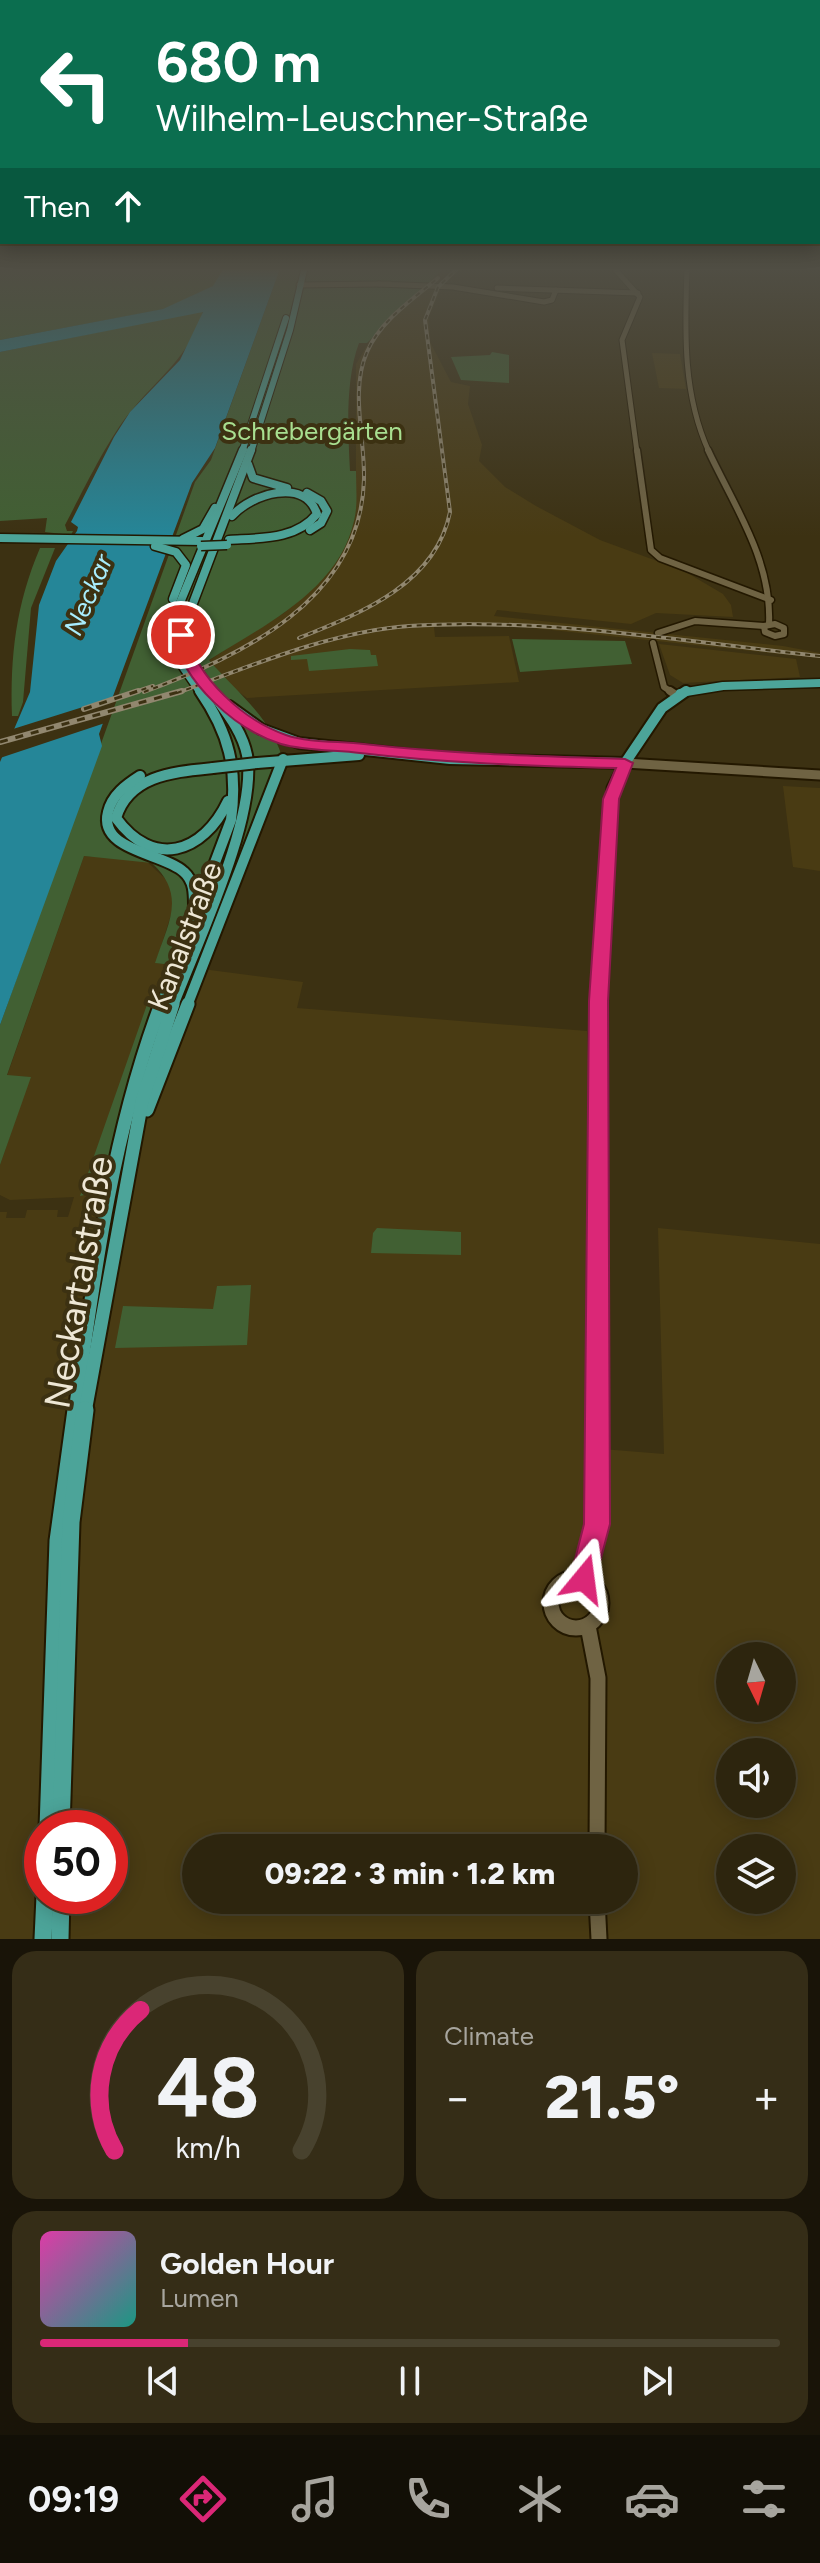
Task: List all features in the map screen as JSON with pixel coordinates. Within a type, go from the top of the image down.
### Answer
[{"type":"main road","name":"Neckartalstraße","points":[[184,670],[170,639],[171,620],[231,486],[272,356]]},
{"type":"main road","name":"Neckartalstraße","points":[[62,1810],[71,1522],[86,1405],[156,1050],[234,844],[247,790],[243,741],[184,649],[181,635],[223,530],[281,356]]},
{"type":"main road","name":"Neckartalstraße","points":[[49,1810],[58,1541],[91,1296],[123,1126],[144,1050],[231,820],[236,777],[234,757],[220,720],[165,648],[161,632],[186,565],[176,545],[206,526],[256,404]]},
{"type":"main road","points":[[0,538],[176,545],[228,543],[289,538],[313,529],[326,517],[326,508],[317,498],[253,478],[248,460]]},
{"type":"main road","points":[[223,530],[238,507],[258,496],[293,494],[310,501],[316,510],[312,521],[295,531],[228,543]]},
{"type":"main road","points":[[0,544],[51,541]]},
{"type":"main road","points":[[584,1579],[597,1524],[598,1001],[611,799],[625,763],[678,694],[820,683]]},
{"type":"main road","points":[[210,689],[250,723],[285,740],[493,761],[625,763],[820,775]]},
{"type":"main road","name":"Neckartalstraße","points":[[192,921],[195,898],[188,876],[167,859],[119,840],[106,823],[107,806],[119,789],[139,777],[164,768],[360,749]]},
{"type":"main road","points":[[258,820],[267,780],[258,760],[416,755]]},
{"type":"main road","name":"Kanalstraße","points":[[138,1133],[283,759]]},
{"type":"main road","name":"Neckartalstraße","points":[[214,765],[162,776],[135,787],[117,811],[116,818],[122,831],[154,848],[168,850],[200,841],[213,831],[224,814],[236,777]]},
{"type":"main road","points":[[588,1626],[575,1629],[562,1622],[552,1601],[562,1580],[584,1579],[595,1590],[599,1606],[588,1626],[598,1678],[597,1834]]},
{"type":"main road","points":[[43,1939],[44,1914]]},
{"type":"main road","points":[[60,1939],[61,1914]]},
{"type":"main road","points":[[598,1914],[599,1939]]},
{"type":"street","points":[[624,356],[650,548],[660,558],[771,600],[780,625],[677,624],[658,633]]},
{"type":"street","points":[[684,356],[697,421],[771,591],[766,627]]},
{"type":"street","points":[[653,643],[664,687],[678,694]]},
{"type":"shaded area","points":[[360,356],[438,356],[451,382],[470,386],[468,404],[482,445],[479,461],[505,487],[600,540],[684,571],[723,594],[731,605],[733,617],[656,613],[631,624],[497,610],[494,616],[783,646],[820,653],[820,658],[479,625],[434,627],[435,637],[509,636],[519,682],[247,698],[231,686],[184,686],[219,672],[209,660],[284,613],[309,592],[340,556],[356,509],[356,364]]},
{"type":"shaded area","points":[[653,356],[680,356],[686,389],[659,388]]},
{"type":"shaded area","points":[[659,644],[796,659],[800,677],[683,683],[670,675]]},
{"type":"shaded area","points":[[783,786],[820,788],[820,871],[793,867]]},
{"type":"shaded area","points":[[84,856],[145,860],[170,883],[174,905],[156,963],[303,982],[297,1008],[587,1031],[602,1449],[664,1454],[658,1228],[820,1244],[820,1939],[0,1939],[0,1212],[7,1212],[6,1218],[25,1218],[27,1210],[58,1210],[57,1217],[68,1217],[74,1197],[10,1200],[0,1195],[0,1165],[30,1077],[7,1076]]},
{"type":"green space","points":[[0,356],[179,356],[131,411],[104,451],[65,525],[67,531],[73,531],[71,535],[45,532],[47,518],[0,521]]},
{"type":"green space","name":"Schrebergärten","points":[[248,356],[355,356],[348,406],[350,471],[356,471],[356,509],[346,545],[333,567],[296,604],[209,660],[264,721],[284,765],[207,969],[155,963],[169,922],[172,899],[163,875],[152,863],[84,856],[7,1075],[31,1077],[0,1165],[0,1025],[195,482],[211,460]]},
{"type":"green space","points":[[509,356],[509,383],[461,380],[451,357]]},
{"type":"green space","points":[[40,548],[55,548],[31,608],[23,702],[18,716],[12,716],[16,630],[25,589]]},
{"type":"green space","points":[[512,639],[625,641],[632,664],[520,672]]},
{"type":"green space","points":[[350,649],[370,650],[371,655],[376,655],[378,666],[309,671],[307,659],[291,660],[291,656]]},
{"type":"green space","points":[[150,996],[156,997],[138,1053],[111,1171],[92,1193],[80,1196]]},
{"type":"green space","points":[[377,1228],[461,1232],[461,1255],[371,1253],[373,1233]]},
{"type":"green space","points":[[251,1285],[247,1345],[115,1348],[123,1306],[213,1309],[217,1286]]},
{"type":"water","name":"Neckar","points":[[182,356],[248,356],[215,448],[192,483],[99,734],[102,746],[0,1025],[0,762],[30,692],[39,605],[56,561],[77,531],[78,527],[71,522],[114,437],[130,412]]},
{"type":"pier","points":[[118,696],[108,722],[0,758],[13,729]]},
{"type":"railway","points":[[144,692],[220,660],[290,617],[319,590],[342,558],[358,521],[364,479],[359,399],[366,356]]},
{"type":"railway","points":[[299,638],[347,618],[392,593],[429,559],[442,537],[450,512],[430,356]]},
{"type":"railway","points":[[177,693],[320,643],[379,629],[409,626],[460,624],[564,628],[820,656]]},
{"type":"railway","points":[[84,709],[153,686]]},
{"type":"railway","points":[[0,742],[182,691]]},
{"type":"route","points":[[181,635],[184,649],[210,689],[250,723],[285,740],[450,759],[625,763],[612,788],[598,1001],[597,1524],[584,1579]]}]
